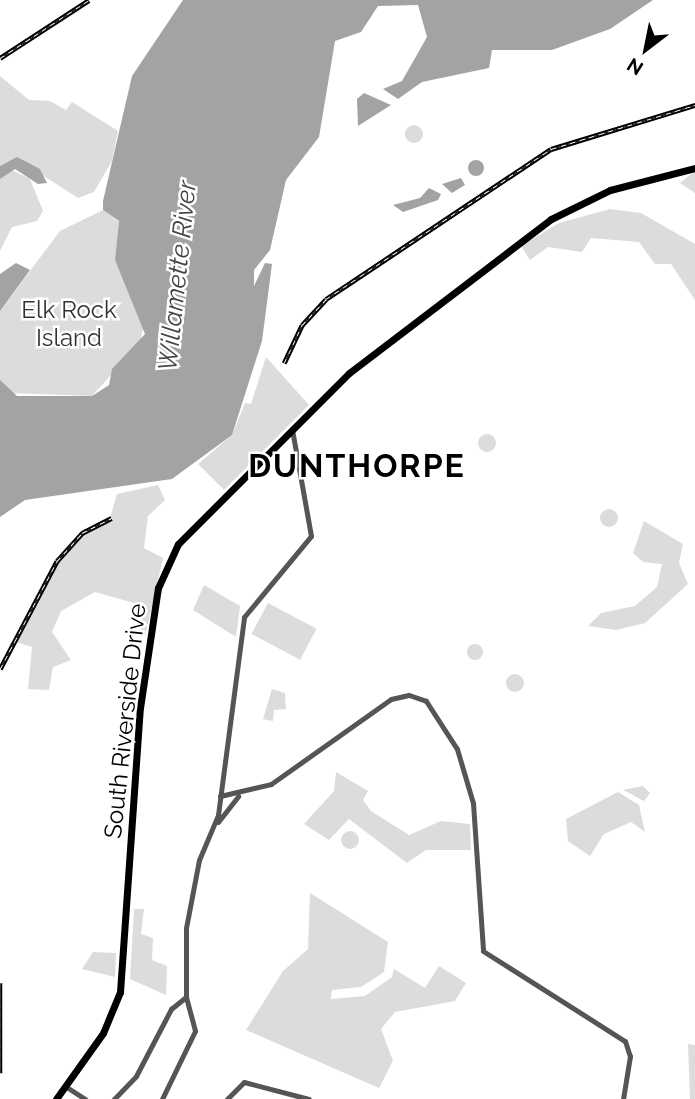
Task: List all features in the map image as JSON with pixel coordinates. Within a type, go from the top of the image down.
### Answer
[{"type":"main road","name":"South Riverside Drive","points":[[56,1099],[103,1033],[120,992],[141,708],[163,573],[191,528],[349,373],[576,205],[695,168]]},
{"type":"street","points":[[213,831],[244,614],[311,536],[292,429]]},
{"type":"street","points":[[220,796],[239,795],[277,781],[391,699],[412,695],[428,703],[457,749],[474,803],[483,951],[625,1041],[630,1056],[623,1099]]},
{"type":"street","points":[[162,1099],[195,1031],[186,997],[186,928],[200,856],[213,831],[239,795]]},
{"type":"street","points":[[114,1099],[136,1076],[171,1009],[186,997]]},
{"type":"street","points":[[227,1099],[244,1082],[309,1099]]},
{"type":"street","points":[[65,1086],[85,1099]]},
{"type":"green space","points":[[0,76],[29,100],[50,101],[66,110],[72,102],[118,131],[112,161],[94,192],[78,198],[16,158],[0,166]]},
{"type":"green space","points":[[414,125],[420,128],[423,134],[420,140],[414,143],[408,140],[405,134],[408,128]]},
{"type":"green space","points":[[10,169],[30,179],[43,211],[37,221],[12,227],[0,251],[0,179]]},
{"type":"green space","points":[[695,171],[695,193],[680,183]]},
{"type":"green space","points":[[610,209],[641,213],[695,244],[695,300],[671,264],[655,264],[639,242],[591,238],[582,252],[548,247],[530,260],[521,246],[559,223]]},
{"type":"green space","name":"Elk Rock Island","points":[[103,210],[119,222],[115,260],[144,324],[140,343],[92,396],[9,393],[0,380],[0,311],[60,231]]},
{"type":"green space","points":[[266,357],[309,405],[224,490],[198,464],[232,435],[245,403],[251,404]]},
{"type":"green space","points":[[487,434],[493,437],[496,443],[493,449],[487,452],[481,449],[478,443],[481,437]]},
{"type":"green space","points":[[158,485],[165,500],[148,516],[144,548],[163,558],[145,637],[139,636],[141,605],[95,592],[61,611],[52,632],[71,660],[53,667],[49,690],[28,689],[32,647],[16,642],[57,561],[76,539],[109,522],[117,494]]},
{"type":"green space","points":[[609,509],[615,512],[618,518],[615,524],[609,527],[603,524],[600,518],[603,512]]},
{"type":"green space","points":[[644,521],[683,544],[679,563],[688,584],[645,623],[616,630],[588,626],[601,613],[635,606],[657,587],[662,564],[643,562],[633,553]]},
{"type":"green space","points":[[204,585],[240,606],[236,637],[193,610]]},
{"type":"green space","points":[[268,603],[317,629],[300,660],[252,634]]},
{"type":"green space","points":[[472,644],[478,644],[483,652],[481,658],[472,660],[467,655],[467,649]]},
{"type":"green space","points":[[515,674],[521,677],[524,683],[521,689],[515,692],[509,689],[506,683],[509,677]]},
{"type":"green space","points":[[272,689],[285,693],[286,709],[274,710],[273,721],[263,719]]},
{"type":"green space","points":[[336,772],[368,791],[363,800],[371,811],[409,835],[441,821],[470,824],[471,850],[426,850],[407,863],[349,819],[329,840],[304,824],[334,791]]},
{"type":"green space","points":[[643,786],[650,793],[644,801],[623,790]]},
{"type":"green space","points":[[618,792],[639,805],[645,832],[631,822],[604,834],[590,856],[568,841],[566,819]]},
{"type":"green space","points":[[350,831],[356,834],[359,840],[356,846],[350,849],[344,846],[341,840],[344,834]]},
{"type":"green space","points":[[310,893],[388,942],[384,972],[361,987],[332,990],[331,999],[365,996],[392,977],[394,969],[425,988],[439,966],[466,983],[455,1001],[395,1012],[381,1029],[393,1061],[379,1088],[246,1030],[283,971],[308,949]]},
{"type":"green space","points":[[134,909],[144,909],[141,934],[153,938],[152,960],[167,966],[166,995],[130,979]]},
{"type":"green space","points":[[93,952],[116,953],[115,977],[82,969]]},
{"type":"green space","points":[[688,1044],[695,1045],[695,1099],[690,1099]]},
{"type":"water","name":"Willamette River","points":[[183,0],[653,0],[610,29],[552,50],[492,50],[489,68],[422,82],[398,99],[383,89],[402,81],[427,37],[418,5],[378,6],[361,32],[335,41],[319,137],[286,180],[270,250],[254,270],[254,286],[265,263],[272,264],[262,341],[232,435],[172,479],[25,500],[0,517],[0,380],[17,396],[92,396],[109,385],[112,369],[145,334],[115,260],[119,221],[103,210],[103,201],[132,76]]},
{"type":"water","points":[[364,93],[391,105],[358,126],[357,99]]},
{"type":"water","points":[[17,157],[40,169],[47,183],[38,184],[15,169],[0,179],[0,166]]},
{"type":"water","points":[[473,160],[479,160],[484,168],[482,174],[473,176],[468,171],[468,165]]},
{"type":"water","points":[[461,178],[465,185],[452,193],[442,184]]},
{"type":"water","points":[[429,188],[441,194],[438,200],[403,212],[393,205],[420,198]]},
{"type":"water","points":[[16,263],[30,270],[0,311],[0,274]]},
{"type":"railway","points":[[0,58],[89,0]]},
{"type":"railway","points":[[284,363],[302,325],[326,299],[551,149],[695,105]]},
{"type":"railway","points":[[0,669],[57,561],[82,533],[111,518]]},
{"type":"railway","points":[[0,983],[0,1073]]},
{"type":"district","name":"DUNTHORPE","points":[[357,466]]}]
